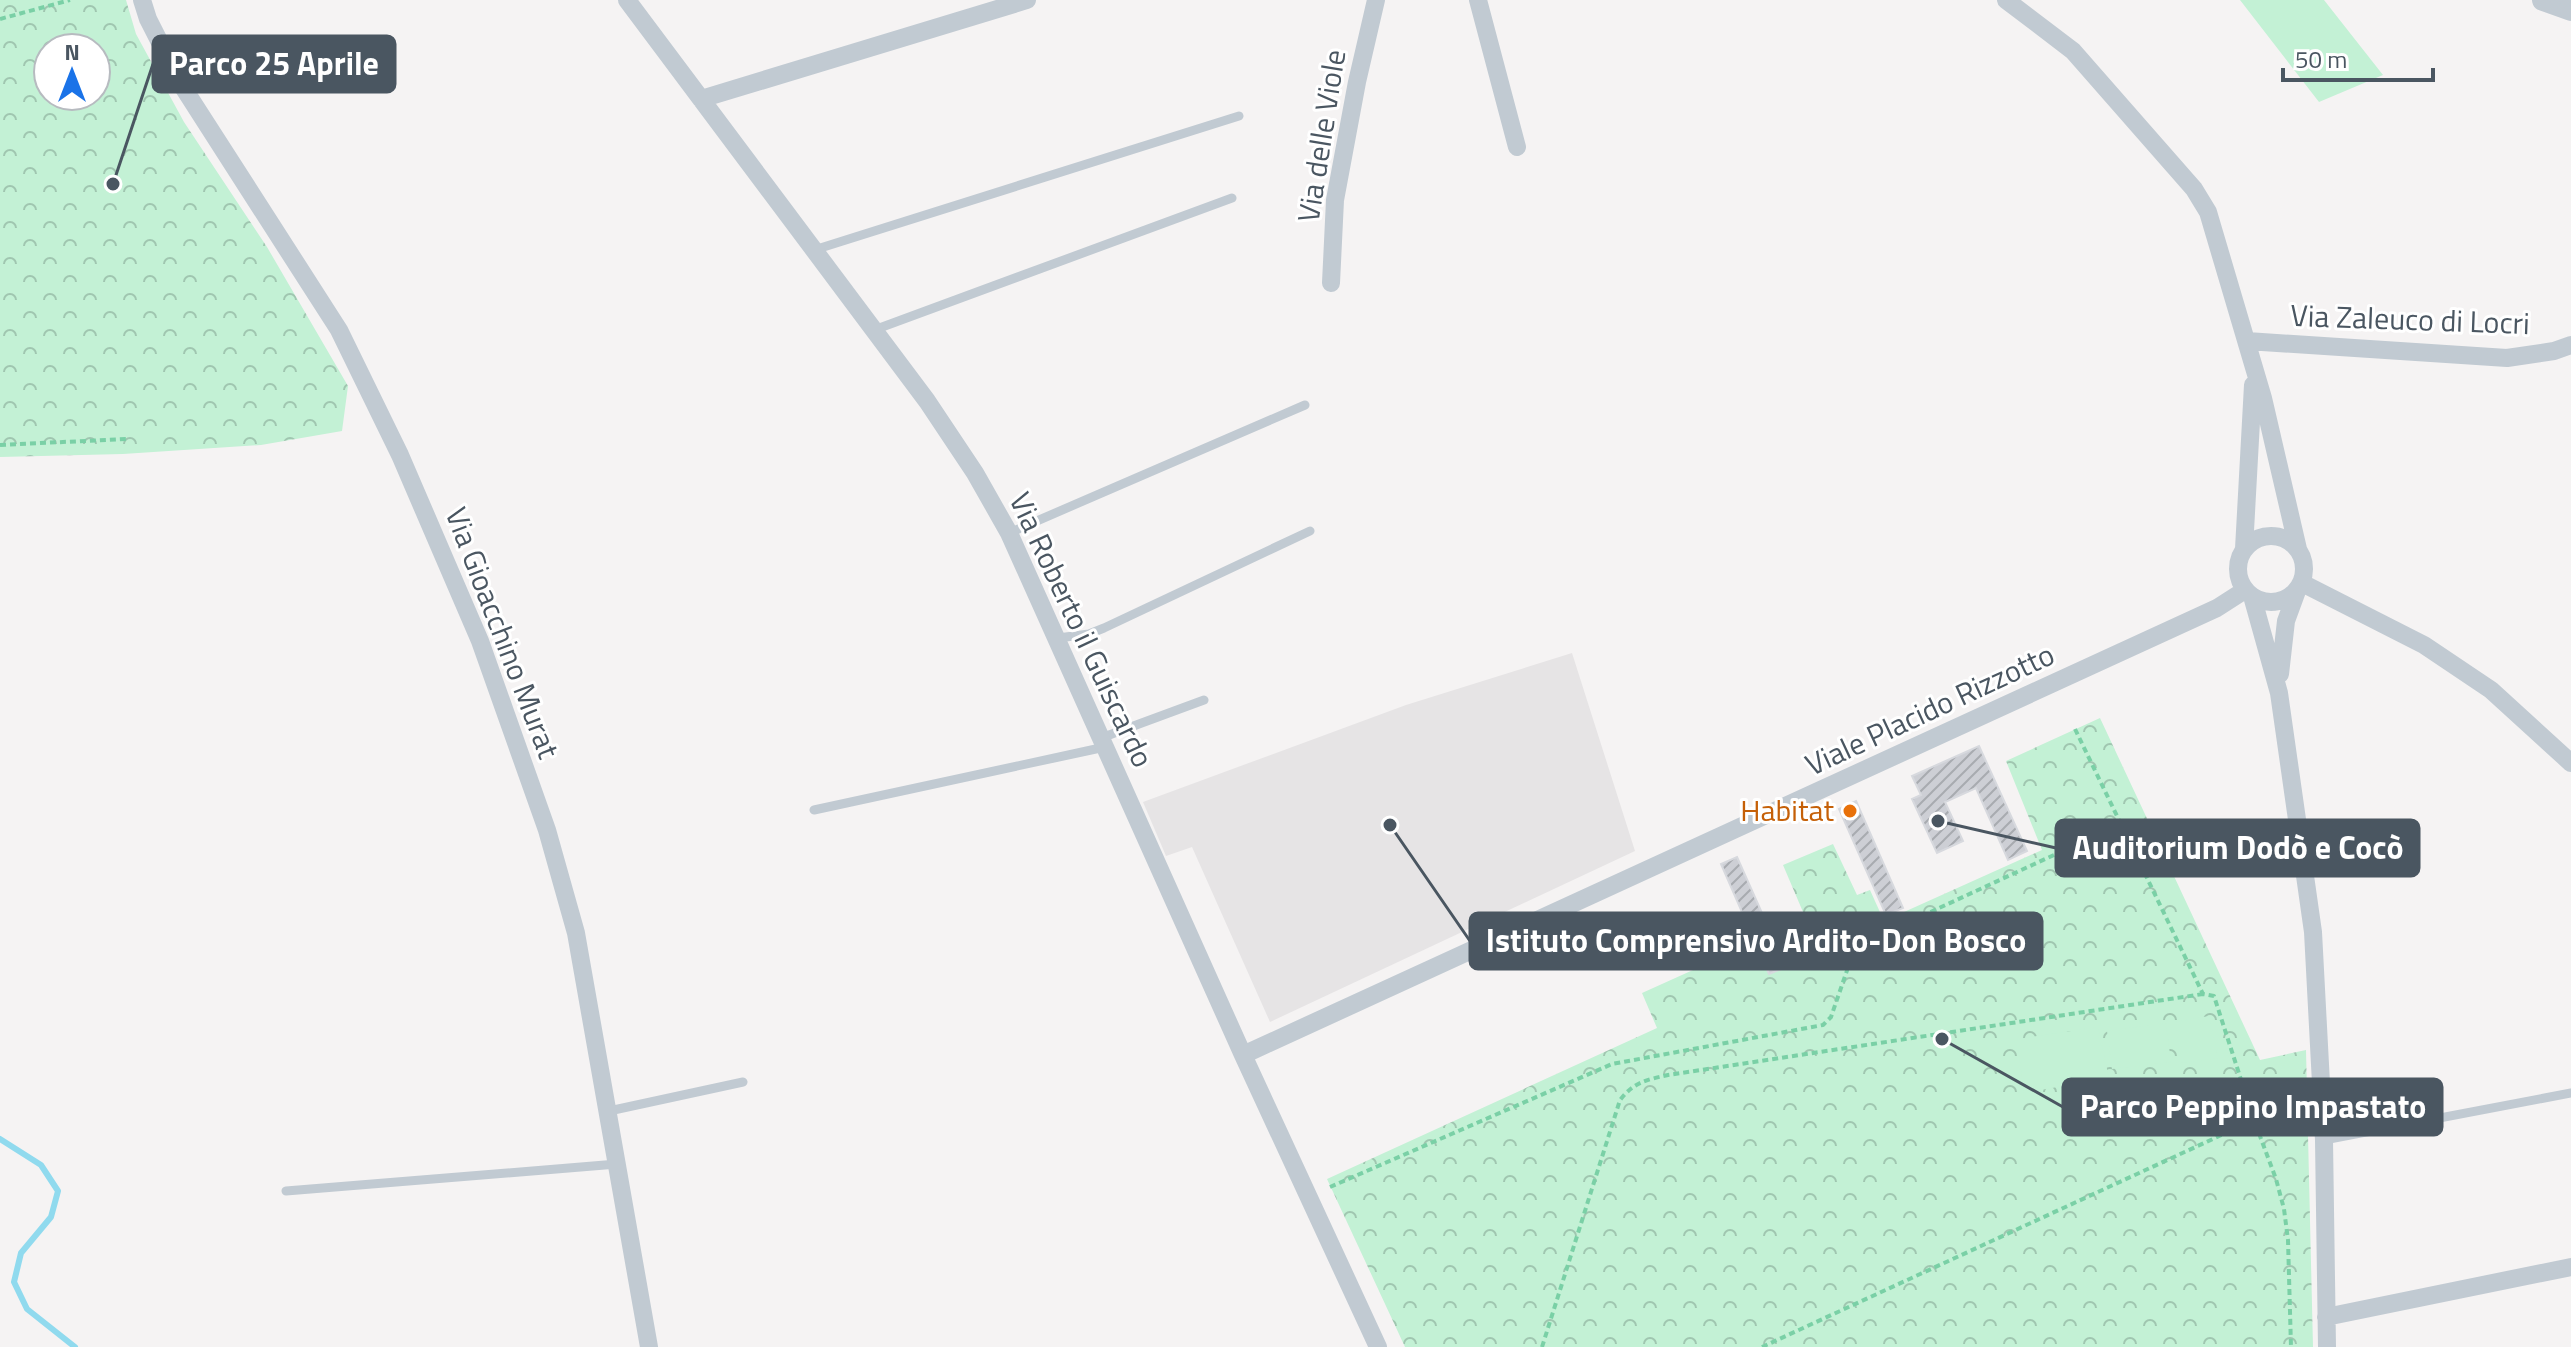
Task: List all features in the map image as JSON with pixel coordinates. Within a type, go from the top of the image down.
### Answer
[{"type":"street","name":"Via Gioacchino Murat","points":[[142,0],[148,19],[181,84],[339,330],[400,455],[480,641],[547,830],[572,918],[649,1347]]},
{"type":"street","name":"Via Roberto il Guiscardo","points":[[627,0],[927,401],[1009,533],[1378,1347]]},
{"type":"street","points":[[701,99],[1027,0]]},
{"type":"street","name":"Via delle Viole","points":[[1331,283],[1335,200],[1376,0]]},
{"type":"street","points":[[1478,0],[1517,147]]},
{"type":"street","points":[[2006,0],[2073,51],[2194,189],[2208,212],[2249,348],[2298,549],[2305,565],[2286,621],[2279,693]]},
{"type":"street","points":[[2543,0],[2571,10]]},
{"type":"street","name":"Via Zaleuco di Locri","points":[[2249,348],[2507,358],[2554,351],[2571,345]]},
{"type":"street","points":[[2249,348],[2253,420],[2244,549],[2238,569],[2249,593],[2279,693],[2313,932],[2324,1140],[2327,1347]]},
{"type":"street","points":[[2244,549],[2252,541],[2271,535],[2291,541],[2298,549]]},
{"type":"street","points":[[2249,593],[2271,602],[2289,597],[2299,587]]},
{"type":"street","points":[[2299,587],[2424,645],[2491,690],[2571,763]]},
{"type":"street","name":"Viale Placido Rizzotto","points":[[1243,1055],[2249,593]]},
{"type":"street","points":[[2326,1317],[2571,1267]]},
{"type":"lane","points":[[814,250],[1239,116]]},
{"type":"lane","points":[[874,330],[1232,198]]},
{"type":"lane","points":[[1009,533],[1305,405]]},
{"type":"lane","points":[[1058,638],[1089,634],[1104,628],[1310,531]]},
{"type":"lane","points":[[814,810],[1103,742],[1204,700]]},
{"type":"lane","points":[[609,1111],[743,1082]]},
{"type":"lane","points":[[2324,1140],[2571,1093]]},
{"type":"lane","points":[[286,1191],[618,1164]]},
{"type":"path","points":[[0,19],[70,0]]},
{"type":"path","points":[[0,445],[126,439]]},
{"type":"path","points":[[2075,729],[2203,994]]},
{"type":"path","points":[[1330,1187],[1602,1068],[1823,1025],[1831,1017],[1853,953],[1859,945],[2121,824]]},
{"type":"path","points":[[1542,1347],[1620,1100],[1630,1086],[1668,1075],[2203,994],[2214,996],[2284,1209],[2288,1240],[2291,1347]]},
{"type":"path","points":[[1762,1347],[2254,1120]]},
{"type":"shaded area","points":[[1572,653],[1635,851],[1270,1022],[1192,847],[1166,856],[1143,802],[1406,705]]},
{"type":"green space","points":[[0,0],[126,0],[136,34],[184,122],[267,247],[348,386],[342,431],[261,445],[123,454],[0,457]]},
{"type":"green space","points":[[2240,0],[2324,0],[2383,75],[2319,102]]},
{"type":"green space","points":[[2100,718],[2260,1060],[2306,1050],[2313,1347],[1405,1347],[1327,1179],[1657,1028],[1642,993],[1806,919],[1783,865],[1833,844],[1857,895],[1870,890],[1884,921],[2042,850],[2006,761]]},
{"type":"green space","points":[[2209,1016],[2218,1058],[2181,1063],[2175,1022]]},
{"type":"green space","points":[[2166,1023],[2171,1062],[2112,1069],[2107,1031]]},
{"type":"green space","points":[[2098,1027],[2109,1078],[2024,1093],[2017,1039]]},
{"type":"building","points":[[1979,746],[2027,851],[2008,860],[1976,788],[1945,802],[1963,841],[1937,853],[1912,799],[1921,795],[1912,776]]},
{"type":"building","points":[[1856,801],[1903,908],[1886,915],[1839,809]]},
{"type":"building","points":[[1737,857],[1786,967],[1769,974],[1721,864]]},
{"type":"waterway","points":[[0,1139],[41,1165],[58,1191],[51,1217],[21,1253],[14,1282],[27,1309],[75,1347]]},
{"type":"place","name":"Parco 25 Aprile","points":[[113,184]]},
{"type":"place","name":"Habitat","points":[[1850,811]]},
{"type":"place","name":"Auditorium Dodò e Cocò","points":[[1938,821]]},
{"type":"place","name":"Istituto Comprensivo Ardito-Don Bosco","points":[[1390,825]]},
{"type":"place","name":"Parco Peppino Impastato","points":[[1942,1039]]}]
